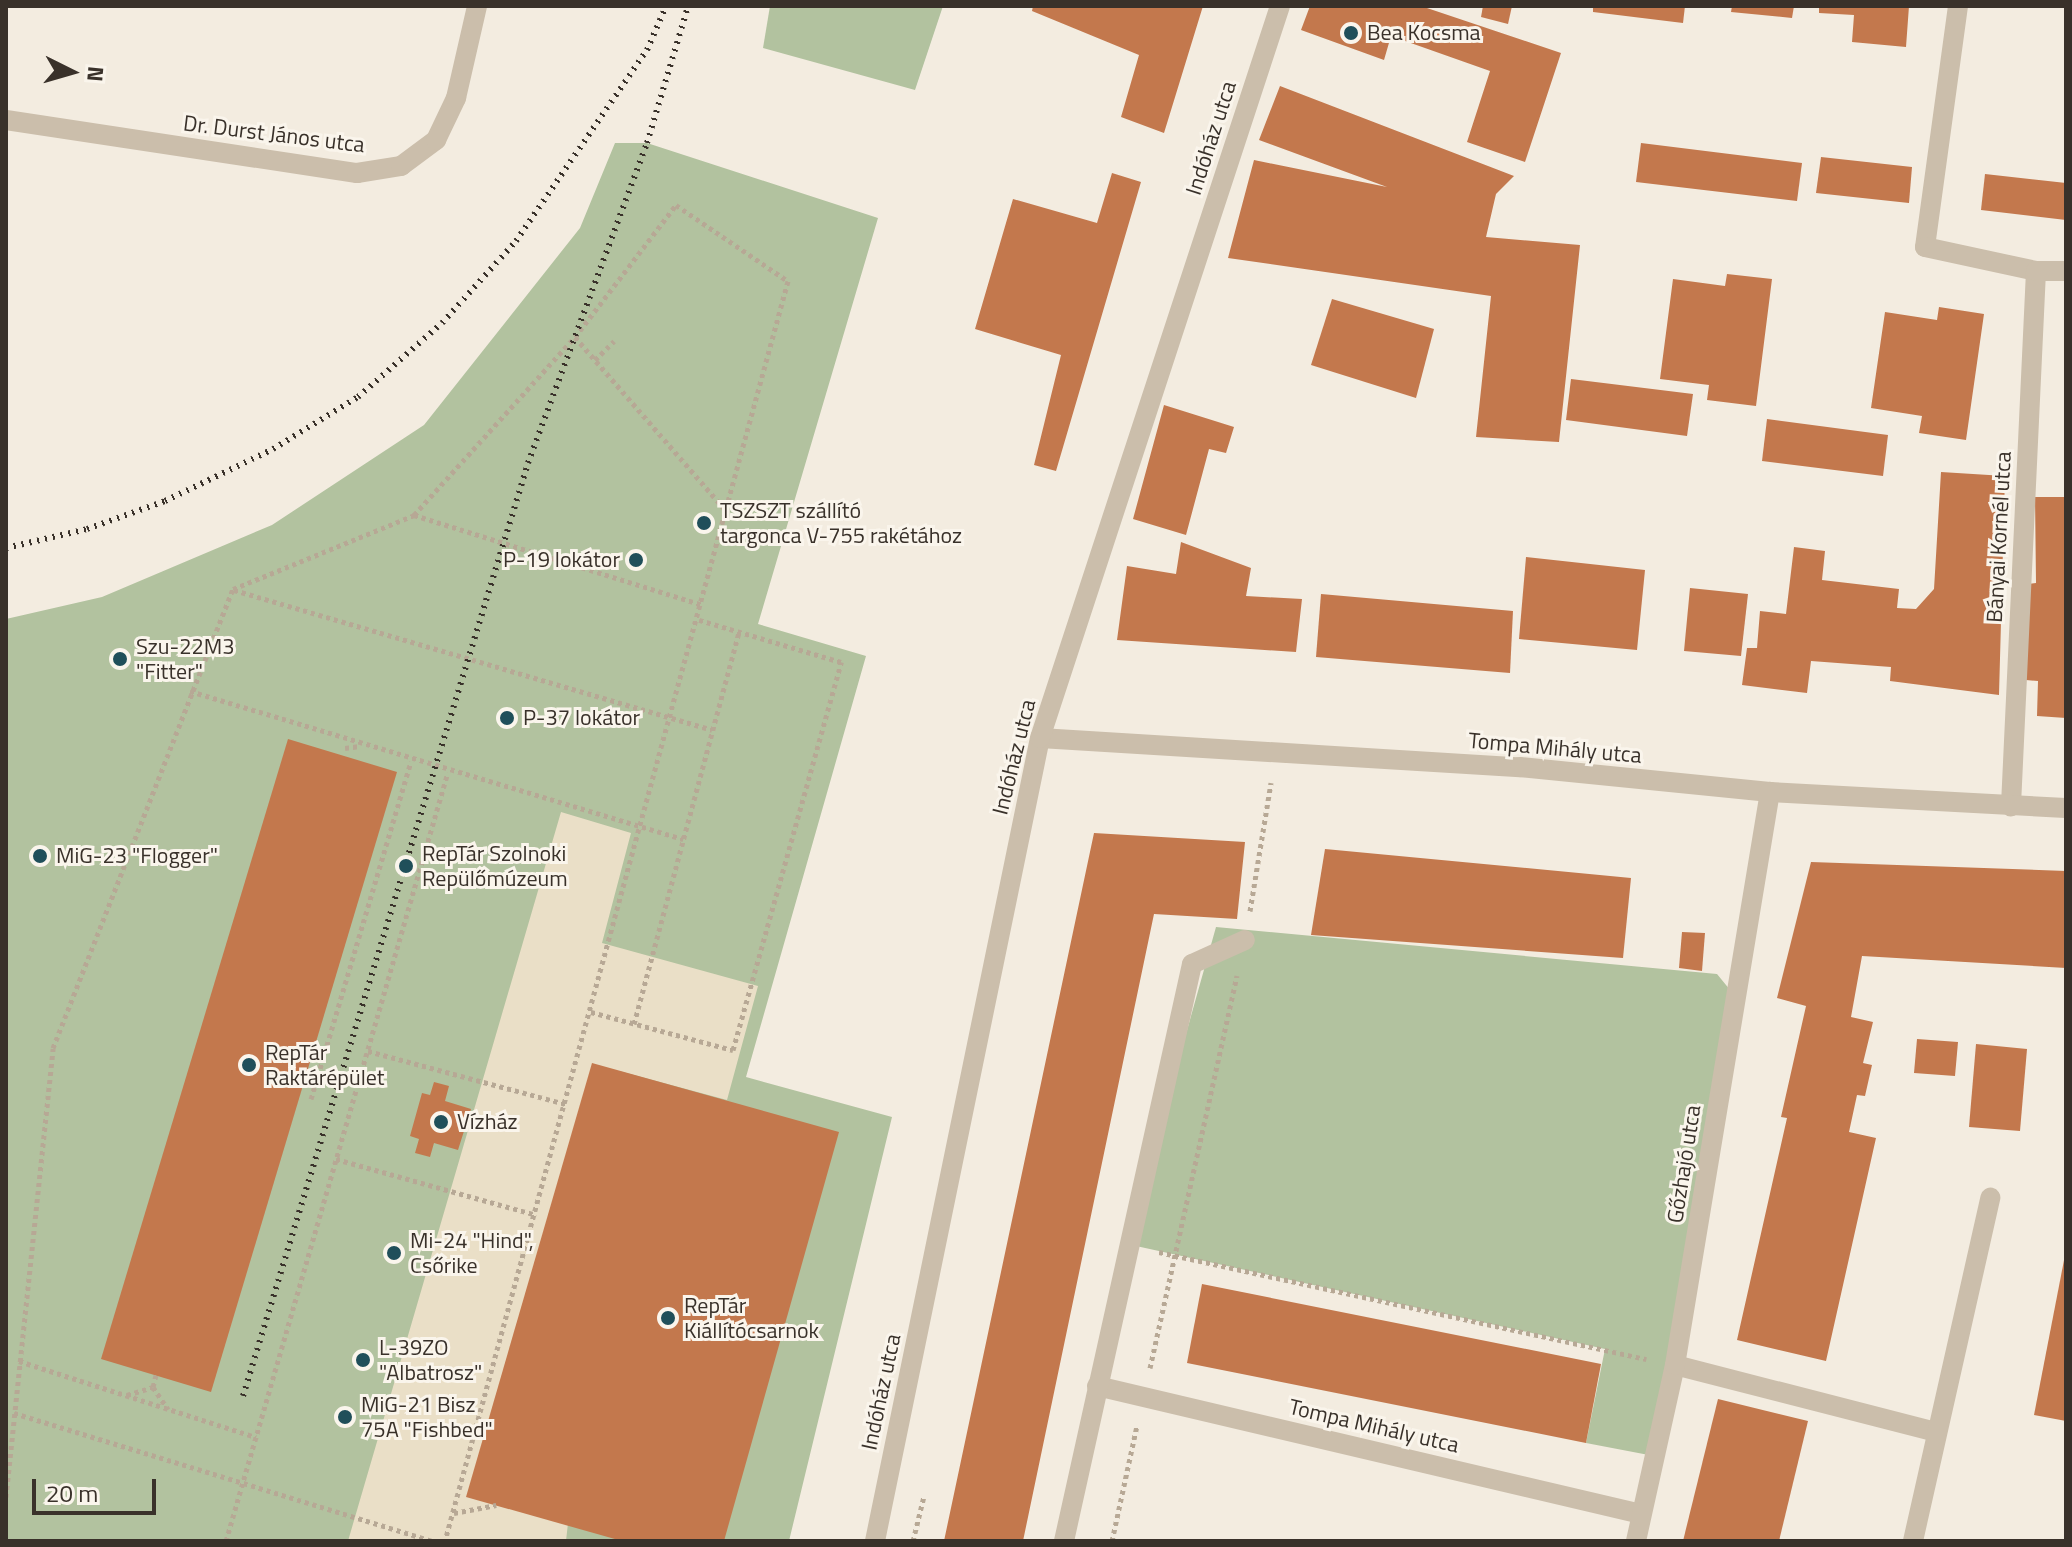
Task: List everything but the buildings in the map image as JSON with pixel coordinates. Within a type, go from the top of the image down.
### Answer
[{"type":"street","name":"Dr. Durst János utca","points":[[6,120],[357,173],[401,166],[436,140],[456,98],[477,6]]},
{"type":"street","name":"Indóház utca","points":[[875,1541],[1040,738],[1280,6]]},
{"type":"street","points":[[1958,6],[1925,247],[2036,271],[2066,271]]},
{"type":"street","name":"Bányai Kornél utca","points":[[2011,806],[2036,271]]},
{"type":"street","name":"Tompa Mihály utca","points":[[1040,738],[1520,767],[1770,792],[2066,808]]},
{"type":"street","name":"Gőzhajó utca","points":[[1636,1541],[1675,1365],[1770,792]]},
{"type":"street","points":[[1064,1541],[1127,1244],[1192,964],[1245,940]]},
{"type":"street","points":[[1913,1541],[1990,1198]]},
{"type":"street","points":[[1675,1365],[1936,1432]]},
{"type":"street","name":"Tompa Mihály utca","points":[[1097,1386],[1641,1514]]},
{"type":"path","points":[[6,1497],[53,1048],[190,691],[233,589],[414,515],[575,337],[676,205],[788,281],[728,514],[445,1541]]},
{"type":"path","points":[[575,337],[728,514]]},
{"type":"path","points":[[595,360],[614,341]]},
{"type":"path","points":[[414,515],[703,605]]},
{"type":"path","points":[[233,589],[712,730]]},
{"type":"path","points":[[591,1012],[733,1050],[841,662],[699,620]]},
{"type":"path","points":[[634,1024],[739,632]]},
{"type":"path","points":[[190,691],[411,761],[683,839]]},
{"type":"path","points":[[335,736],[345,748]]},
{"type":"path","points":[[345,748],[362,745]]},
{"type":"path","points":[[342,755],[345,748]]},
{"type":"path","points":[[1112,1541],[1245,940],[1276,752]]},
{"type":"path","points":[[311,1099],[411,761]]},
{"type":"path","points":[[226,1541],[448,772]]},
{"type":"path","points":[[368,1051],[566,1104]]},
{"type":"path","points":[[336,1159],[536,1215]]},
{"type":"path","points":[[1127,1244],[1675,1365]]},
{"type":"path","points":[[19,1361],[256,1437]]},
{"type":"path","points":[[156,1375],[153,1387],[169,1411]]},
{"type":"path","points":[[125,1396],[153,1387]]},
{"type":"path","points":[[14,1413],[242,1486],[432,1541]]},
{"type":"path","points":[[913,1541],[924,1496]]},
{"type":"path","points":[[453,1513],[496,1505]]},
{"type":"green space","points":[[770,6],[943,6],[915,90],[763,48]]},
{"type":"green space","name":"RepTár Szolnoki Repülőmúzeum","points":[[615,143],[647,143],[878,218],[758,624],[866,656],[746,1077],[892,1117],[789,1541],[6,1541],[6,619],[102,597],[272,525],[424,425],[580,228]]},
{"type":"green space","points":[[1216,927],[1717,974],[1735,996],[1654,1456],[1586,1443],[1605,1349],[1127,1244]]},
{"type":"shaded area","points":[[561,812],[631,833],[602,943],[758,986],[727,1100],[619,1071],[566,1541],[348,1541]]},
{"type":"railway","points":[[6,548],[87,529],[165,501],[273,449],[358,397],[442,323],[516,241],[647,50],[666,6]]},
{"type":"railway","points":[[243,1396],[528,463],[647,143],[688,6]]},
{"type":"place","name":"Bea Kocsma","points":[[1351,33]]},
{"type":"place","name":"TSZSZT szállító targonca V-755 rakétához","points":[[704,523]]},
{"type":"place","name":"P-19 lokátor","points":[[636,560]]},
{"type":"place","name":"Szu-22M3 \"Fitter\"","points":[[120,659]]},
{"type":"place","name":"P-37 lokátor","points":[[507,718]]},
{"type":"place","name":"MiG-23 \"Flogger\"","points":[[40,856]]},
{"type":"place","name":"RepTár Szolnoki Repülőmúzeum","points":[[406,866]]},
{"type":"place","name":"RepTár Raktárépület","points":[[249,1065]]},
{"type":"place","name":"Vízház","points":[[441,1122]]},
{"type":"place","name":"Mi-24 \"Hind\", Csőrike","points":[[394,1253]]},
{"type":"place","name":"RepTár Kiállítócsarnok","points":[[668,1318]]},
{"type":"place","name":"L-39ZO \"Albatrosz\"","points":[[363,1360]]},
{"type":"place","name":"MiG-21 Bisz 75A \"Fishbed\"","points":[[345,1417]]}]
